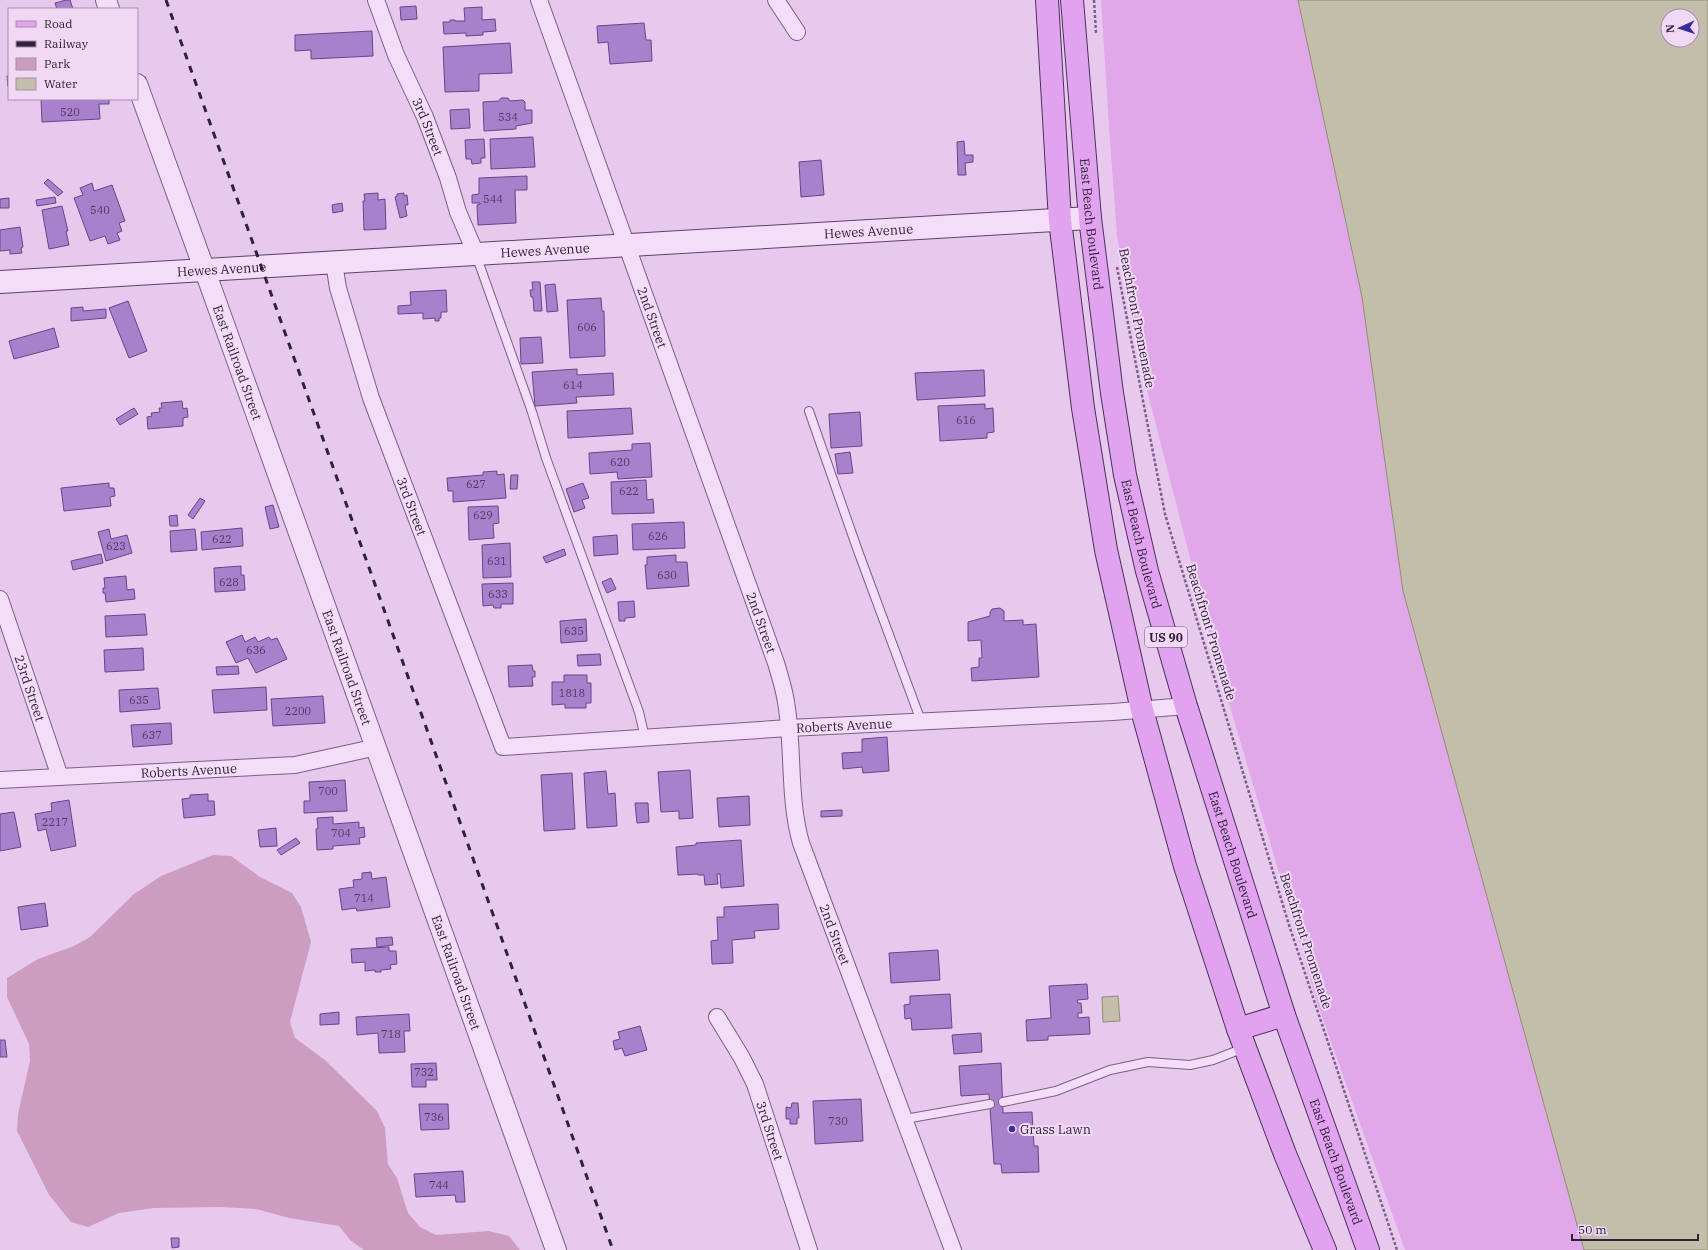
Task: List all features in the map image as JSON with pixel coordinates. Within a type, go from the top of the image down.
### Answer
[{"type":"main road","name":"US 90","points":[[1047,0],[1060,220],[1083,408],[1106,550],[1142,710],[1185,866],[1241,1038],[1285,1154],[1325,1250]]},
{"type":"main road","name":"East Beach Boulevard","points":[[1072,0],[1090,218],[1112,394],[1125,474],[1147,571],[1186,706],[1284,1015],[1368,1250]]},
{"type":"main road","name":"Hewes Avenue","points":[[0,282],[1090,218]]},
{"type":"main road","points":[[1241,1038],[1284,1015]]},
{"type":"street","name":"3rd Street","points":[[376,0],[396,55],[425,117],[448,178],[458,212],[476,254]]},
{"type":"street","name":"2nd Street","points":[[539,0],[625,246],[776,663],[786,702],[794,805],[800,838],[953,1250]]},
{"type":"street","points":[[776,0],[797,32]]},
{"type":"street","name":"East Railroad Street","points":[[138,87],[556,1250]]},
{"type":"street","name":"3rd Street","points":[[334,263],[338,288],[371,398],[503,747]]},
{"type":"street","name":"23rd Street","points":[[0,599],[60,777]]},
{"type":"street","name":"Roberts Avenue","points":[[503,747],[789,728],[1142,710],[1186,706]]},
{"type":"street","name":"Roberts Avenue","points":[[0,780],[295,765],[376,747]]},
{"type":"street","name":"3rd Street","points":[[717,1017],[742,1058],[755,1084],[809,1250]]},
{"type":"lane","points":[[476,254],[532,412],[546,458],[639,712],[645,738]]},
{"type":"lane","points":[[809,411],[921,721]]},
{"type":"lane","points":[[1003,1102],[1056,1091],[1110,1070],[1133,1065],[1148,1062],[1190,1065],[1213,1060],[1241,1038]]},
{"type":"lane","points":[[905,1120],[990,1104]]},
{"type":"path","points":[[1094,0],[1096,38]]},
{"type":"path","name":"Beachfront Promenade","points":[[1116,261],[1164,514],[1289,925],[1397,1250]]},
{"type":"green space","points":[[213,855],[231,856],[260,877],[292,893],[301,907],[311,942],[290,1022],[295,1038],[325,1060],[377,1111],[385,1128],[388,1164],[397,1178],[408,1213],[420,1227],[436,1235],[489,1231],[509,1236],[520,1250],[364,1250],[350,1240],[339,1226],[289,1218],[256,1209],[221,1207],[154,1208],[119,1213],[88,1227],[71,1222],[49,1195],[17,1131],[18,1114],[30,1061],[29,1044],[7,997],[7,978],[38,959],[74,946],[90,937],[134,894],[161,876]]},
{"type":"sand","points":[[1101,0],[1298,0],[1362,297],[1403,591],[1584,1250],[1405,1250],[1318,1005],[1216,659],[1138,355],[1117,236]]},
{"type":"water","points":[[1298,0],[1708,0],[1708,1250],[1584,1250],[1403,591],[1362,297]]},
{"type":"water","points":[[1118,996],[1120,1021],[1103,1022],[1102,997]]},
{"type":"building","points":[[70,0],[73,8],[57,8],[55,3]]},
{"type":"building","points":[[416,6],[417,19],[401,20],[400,7]]},
{"type":"building","points":[[482,7],[482,20],[495,19],[496,31],[483,32],[483,35],[466,36],[466,33],[444,34],[443,22],[450,22],[450,20],[465,21],[464,8]]},
{"type":"building","points":[[644,23],[646,40],[651,40],[652,61],[610,64],[608,42],[598,43],[597,26]]},
{"type":"building","points":[[372,31],[373,56],[311,59],[311,50],[295,51],[295,35]]},
{"type":"building","points":[[510,43],[512,73],[479,74],[479,91],[445,92],[443,47]]},
{"type":"building","points":[[501,98],[508,98],[510,101],[523,100],[525,102],[525,110],[532,110],[532,123],[516,126],[516,129],[484,131],[483,102],[499,101]]},
{"type":"building","points":[[41,100],[109,100],[109,104],[99,104],[100,119],[42,122]]},
{"type":"building","points":[[469,109],[470,128],[451,129],[450,110]]},
{"type":"building","points":[[533,137],[535,167],[491,169],[490,139]]},
{"type":"building","points":[[484,139],[485,158],[481,158],[481,163],[472,164],[471,159],[466,159],[465,140]]},
{"type":"building","points":[[964,141],[965,155],[973,155],[973,162],[965,163],[966,175],[958,175],[957,142]]},
{"type":"building","points":[[821,160],[824,195],[801,197],[799,162]]},
{"type":"building","points":[[527,176],[527,190],[515,190],[516,223],[478,225],[477,205],[480,203],[472,203],[472,195],[479,194],[479,178]]},
{"type":"building","points":[[48,179],[63,192],[58,196],[44,183]]},
{"type":"building","points":[[92,183],[94,191],[112,185],[125,221],[119,223],[122,231],[117,233],[120,240],[108,244],[105,236],[90,241],[74,198],[83,195],[80,188]]},
{"type":"building","points":[[378,193],[378,200],[385,199],[386,229],[364,230],[364,194]]},
{"type":"building","points":[[404,193],[404,196],[407,195],[408,205],[405,205],[407,216],[400,218],[395,197],[397,194]]},
{"type":"building","points":[[55,197],[56,203],[37,206],[36,200]]},
{"type":"building","points":[[9,198],[9,208],[0,208],[0,199]]},
{"type":"building","points":[[342,203],[343,211],[333,213],[332,205]]},
{"type":"building","points":[[62,206],[68,231],[66,231],[69,245],[49,249],[42,210]]},
{"type":"building","points":[[20,227],[23,247],[21,248],[22,253],[10,254],[10,250],[0,251],[0,230]]},
{"type":"building","points":[[532,282],[540,282],[542,311],[534,311],[533,297],[531,297],[530,290],[533,290]]},
{"type":"building","points":[[555,284],[558,311],[547,312],[545,285]]},
{"type":"building","points":[[446,290],[447,312],[441,312],[441,318],[439,318],[439,321],[435,321],[435,318],[423,319],[423,313],[398,314],[398,306],[411,305],[410,292]]},
{"type":"building","points":[[601,298],[602,311],[604,311],[605,356],[570,358],[567,300]]},
{"type":"building","points":[[128,301],[147,351],[129,358],[109,308]]},
{"type":"building","points":[[83,307],[83,311],[106,309],[106,318],[71,321],[71,308]]},
{"type":"building","points":[[54,328],[59,347],[14,359],[9,341]]},
{"type":"building","points":[[541,337],[543,363],[521,364],[520,338]]},
{"type":"building","points":[[577,369],[577,375],[613,373],[614,395],[576,397],[577,403],[535,406],[532,372]]},
{"type":"building","points":[[984,370],[985,396],[917,400],[915,373]]},
{"type":"building","points":[[182,401],[183,409],[187,408],[188,417],[183,418],[183,426],[148,429],[147,417],[152,416],[151,413],[160,412],[159,408],[162,408],[161,403]]},
{"type":"building","points":[[985,404],[985,409],[993,408],[994,432],[987,433],[987,438],[940,441],[938,406]]},
{"type":"building","points":[[134,408],[138,414],[120,425],[116,419]]},
{"type":"building","points":[[631,408],[633,434],[568,438],[567,411]]},
{"type":"building","points":[[860,412],[862,446],[831,448],[829,414]]},
{"type":"building","points":[[650,443],[652,477],[618,479],[617,472],[590,474],[589,453],[632,450],[632,444]]},
{"type":"building","points":[[850,452],[853,473],[838,474],[835,454]]},
{"type":"building","points":[[497,471],[497,475],[504,474],[506,498],[453,502],[453,491],[448,491],[447,478],[483,475],[483,472]]},
{"type":"building","points":[[511,475],[518,475],[517,489],[510,489]]},
{"type":"building","points":[[646,480],[647,500],[653,499],[654,513],[612,514],[611,482]]},
{"type":"building","points":[[109,483],[109,488],[114,488],[115,496],[110,497],[111,506],[64,511],[61,488]]},
{"type":"building","points":[[583,483],[589,498],[582,500],[585,508],[574,512],[566,489]]},
{"type":"building","points":[[200,498],[205,501],[193,519],[188,515]]},
{"type":"building","points":[[273,505],[279,527],[270,529],[265,507]]},
{"type":"building","points":[[498,506],[499,523],[493,524],[494,538],[469,540],[468,507]]},
{"type":"building","points":[[177,515],[178,526],[170,526],[169,516]]},
{"type":"building","points":[[684,522],[685,548],[633,550],[632,524]]},
{"type":"building","points":[[242,528],[243,546],[202,550],[201,532]]},
{"type":"building","points":[[109,529],[111,539],[127,535],[132,553],[106,561],[98,532]]},
{"type":"building","points":[[195,529],[197,550],[171,552],[170,531]]},
{"type":"building","points":[[617,535],[618,554],[594,556],[593,537]]},
{"type":"building","points":[[510,543],[511,577],[483,578],[482,545]]},
{"type":"building","points":[[564,549],[566,555],[546,563],[543,557]]},
{"type":"building","points":[[101,554],[103,563],[73,570],[71,561]]},
{"type":"building","points":[[676,555],[676,562],[687,562],[689,586],[647,589],[645,565],[647,565],[647,557]]},
{"type":"building","points":[[241,566],[241,575],[244,575],[245,590],[215,592],[214,568]]},
{"type":"building","points":[[126,576],[127,590],[134,589],[135,599],[106,602],[105,593],[103,593],[103,588],[105,588],[104,578]]},
{"type":"building","points":[[611,578],[616,589],[607,593],[602,582]]},
{"type":"building","points":[[513,583],[513,604],[501,604],[501,608],[494,608],[493,605],[483,606],[482,584]]},
{"type":"building","points":[[634,601],[635,617],[625,618],[625,621],[619,621],[618,602]]},
{"type":"building","points":[[1000,608],[1004,611],[1004,621],[1023,620],[1023,625],[1036,624],[1039,677],[972,681],[971,668],[979,667],[979,658],[982,658],[981,640],[968,641],[968,622],[990,616],[992,609]]},
{"type":"building","points":[[145,614],[147,635],[106,637],[105,616]]},
{"type":"building","points":[[586,619],[587,641],[561,643],[560,621]]},
{"type":"building","points":[[242,635],[245,642],[255,637],[258,642],[269,637],[271,640],[277,638],[287,659],[256,673],[248,658],[236,663],[226,642]]},
{"type":"building","points":[[143,648],[144,670],[105,672],[104,650]]},
{"type":"building","points":[[600,654],[601,665],[578,666],[577,655]]},
{"type":"building","points":[[532,665],[533,671],[535,671],[535,677],[532,677],[533,686],[509,687],[508,666]]},
{"type":"building","points":[[238,666],[239,674],[217,675],[216,667]]},
{"type":"building","points":[[564,675],[587,675],[587,683],[591,683],[591,703],[586,703],[586,708],[565,708],[565,704],[552,705],[552,682],[564,682]]},
{"type":"building","points":[[266,687],[267,710],[214,713],[212,690]]},
{"type":"building","points":[[158,688],[160,709],[120,712],[119,690]]},
{"type":"building","points":[[323,696],[325,723],[273,726],[271,699]]},
{"type":"building","points":[[171,723],[172,744],[133,747],[131,725]]},
{"type":"building","points":[[887,737],[889,771],[863,773],[862,767],[843,769],[842,753],[862,752],[862,739]]},
{"type":"building","points":[[690,770],[693,818],[679,819],[679,811],[661,812],[658,772]]},
{"type":"building","points":[[606,771],[608,794],[615,793],[617,826],[587,828],[584,773]]},
{"type":"building","points":[[572,773],[575,829],[544,831],[541,775]]},
{"type":"building","points":[[345,780],[347,811],[304,813],[304,801],[310,801],[309,782]]},
{"type":"building","points":[[208,794],[208,801],[214,801],[215,815],[184,818],[182,799],[190,798],[190,795]]},
{"type":"building","points":[[749,796],[750,825],[719,827],[717,798]]},
{"type":"building","points":[[69,800],[76,846],[51,851],[46,829],[38,831],[35,814],[52,811],[51,803]]},
{"type":"building","points":[[635,803],[648,803],[649,822],[637,823]]},
{"type":"building","points":[[842,810],[842,816],[821,817],[821,811]]},
{"type":"building","points":[[14,812],[21,847],[0,851],[0,814]]},
{"type":"building","points":[[333,817],[333,824],[359,822],[359,828],[364,827],[365,837],[359,838],[360,844],[333,846],[333,849],[317,850],[317,818]]},
{"type":"building","points":[[276,828],[277,846],[260,847],[258,830]]},
{"type":"building","points":[[296,838],[300,843],[281,855],[277,850]]},
{"type":"building","points":[[741,840],[744,886],[721,888],[720,874],[717,874],[718,884],[705,885],[704,875],[678,875],[676,847],[696,845],[696,843]]},
{"type":"building","points":[[371,872],[372,879],[386,877],[390,907],[357,911],[356,908],[342,910],[339,889],[354,887],[353,880],[362,879],[362,873]]},
{"type":"building","points":[[45,903],[48,926],[21,930],[18,907]]},
{"type":"building","points":[[778,904],[779,929],[754,931],[755,938],[732,940],[733,963],[712,964],[711,941],[718,940],[717,917],[724,917],[724,907]]},
{"type":"building","points":[[392,937],[393,945],[377,947],[376,938]]},
{"type":"building","points":[[389,947],[389,951],[396,951],[397,964],[390,965],[391,969],[381,970],[381,972],[375,972],[375,970],[365,971],[365,962],[352,963],[351,949]]},
{"type":"building","points":[[938,950],[940,980],[891,983],[889,953]]},
{"type":"building","points":[[1087,984],[1088,999],[1077,1000],[1078,1003],[1081,1003],[1082,1013],[1078,1013],[1078,1018],[1089,1017],[1090,1034],[1048,1036],[1048,1040],[1027,1041],[1026,1020],[1051,1018],[1049,986]]},
{"type":"building","points":[[950,994],[952,1028],[912,1030],[911,1018],[905,1019],[904,1005],[910,1004],[910,996]]},
{"type":"building","points":[[339,1012],[339,1024],[320,1025],[320,1014]]},
{"type":"building","points":[[409,1014],[410,1031],[404,1031],[405,1052],[379,1053],[378,1033],[357,1035],[356,1017]]},
{"type":"building","points":[[640,1026],[647,1050],[625,1056],[622,1048],[615,1050],[613,1041],[620,1039],[618,1032]]},
{"type":"building","points":[[981,1033],[982,1052],[954,1054],[952,1035]]},
{"type":"building","points":[[0,1040],[5,1040],[7,1057],[0,1057]]},
{"type":"building","points":[[436,1063],[437,1080],[426,1080],[426,1087],[412,1087],[411,1064]]},
{"type":"building","name":"Grass Lawn","points":[[1001,1063],[1003,1113],[1032,1112],[1034,1146],[1038,1146],[1039,1172],[1002,1173],[1001,1164],[994,1164],[989,1094],[961,1096],[959,1066]]},
{"type":"building","points":[[861,1099],[863,1141],[815,1144],[813,1101]]},
{"type":"building","points":[[792,1103],[798,1103],[799,1118],[797,1118],[797,1124],[790,1124],[790,1119],[786,1119],[786,1107],[791,1108]]},
{"type":"building","points":[[419,1104],[448,1104],[449,1129],[421,1130]]},
{"type":"building","points":[[463,1171],[465,1202],[456,1202],[455,1195],[416,1197],[414,1174]]},
{"type":"building","points":[[171,1238],[179,1238],[179,1247],[172,1248]]},
{"type":"railway","points":[[166,0],[613,1250]]},
{"type":"place","name":"Grass Lawn","points":[[1012,1129]]}]
